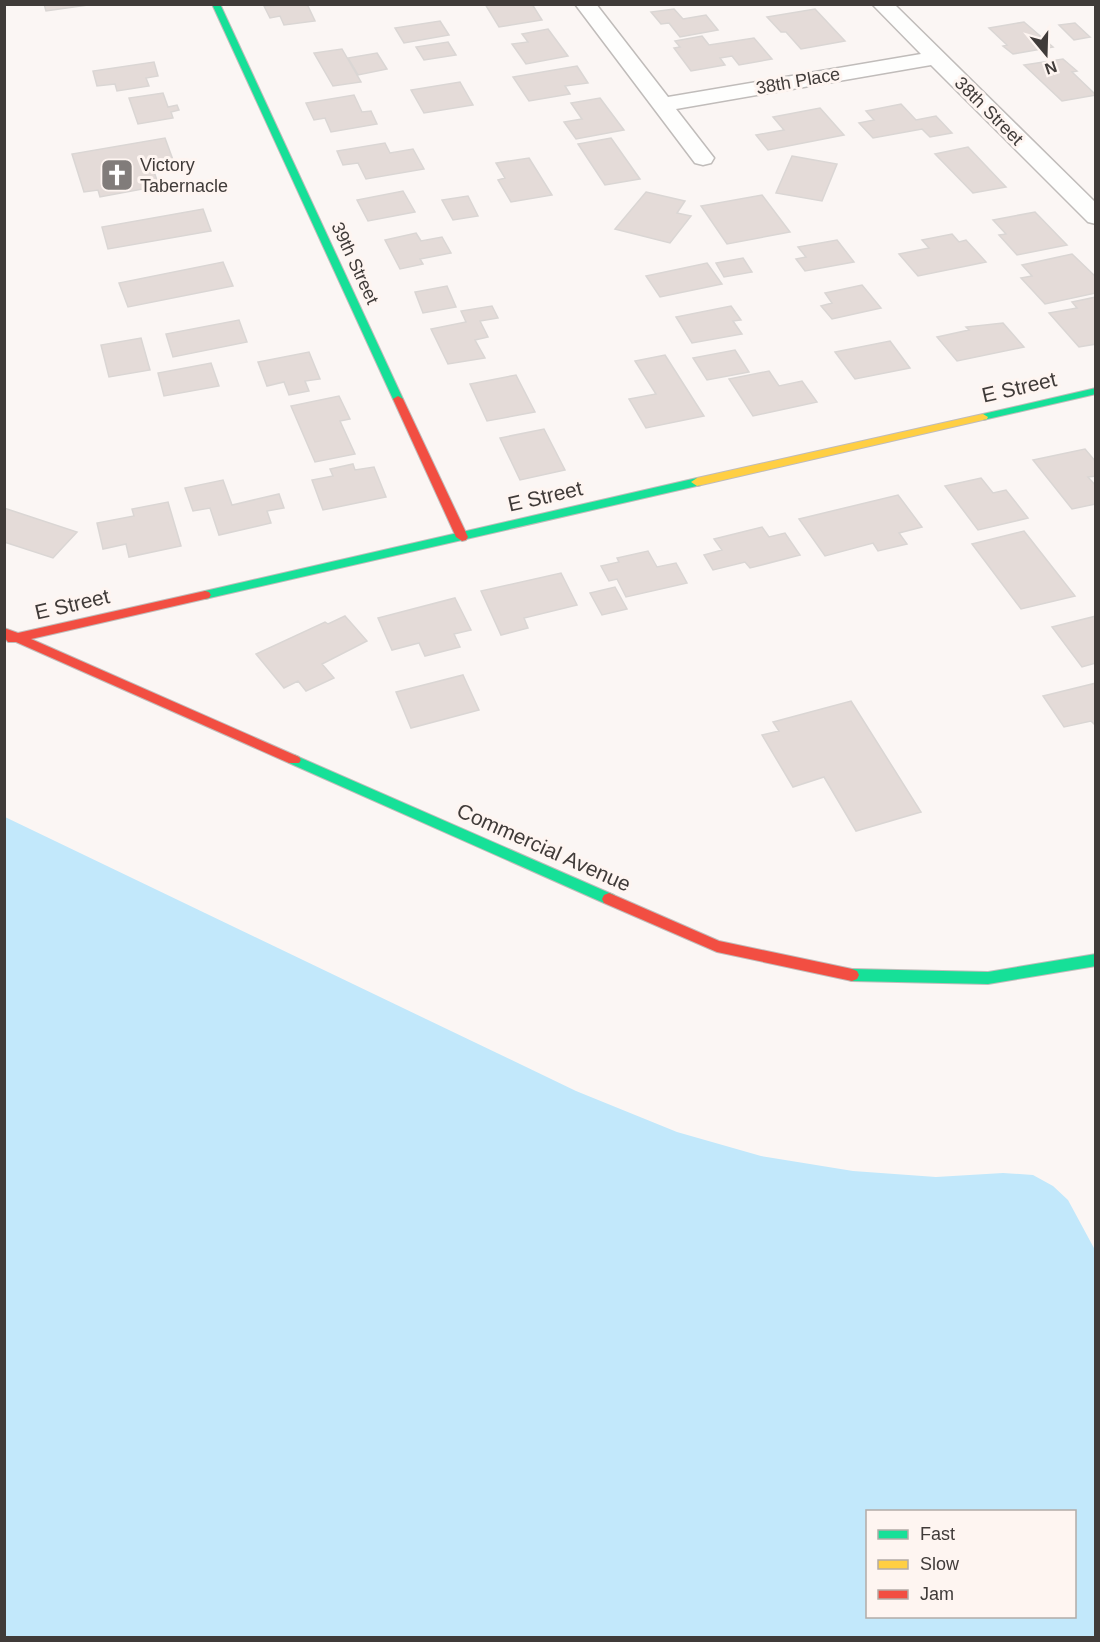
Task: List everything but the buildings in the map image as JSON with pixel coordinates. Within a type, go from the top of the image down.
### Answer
[{"type":"street","name":"39th Street","points":[[216,4],[462,537]]},
{"type":"street","points":[[585,4],[703,158]]},
{"type":"street","name":"38th Street","points":[[882,4],[1095,217]]},
{"type":"street","name":"38th Place","points":[[662,105],[935,58]]},
{"type":"street","name":"E Street","points":[[4,641],[1095,391]]},
{"type":"street","name":"Commercial Avenue","points":[[4,632],[717,946],[853,975],[988,978],[1095,960]]},
{"type":"water","points":[[5,817],[576,1091],[677,1132],[761,1156],[853,1171],[936,1177],[1003,1173],[1033,1175],[1053,1186],[1068,1200],[1095,1250],[1095,1637],[5,1637]]},
{"type":"traffic: fast","points":[[216,4],[398,399]]},
{"type":"traffic: fast","points":[[983,417],[1096,391]]},
{"type":"traffic: fast","points":[[205,595],[697,482]]},
{"type":"traffic: fast","points":[[294,760],[609,899]]},
{"type":"traffic: fast","points":[[852,975],[988,978],[1096,960]]},
{"type":"traffic: slow","points":[[697,482],[983,417]]},
{"type":"traffic: jam","points":[[398,399],[462,537]]},
{"type":"traffic: jam","points":[[12,639],[205,595]]},
{"type":"traffic: jam","points":[[4,632],[294,760]]},
{"type":"traffic: jam","points":[[609,899],[717,946],[852,975]]},
{"type":"place","name":"Victory Tabernacle","points":[[117,175]]}]
